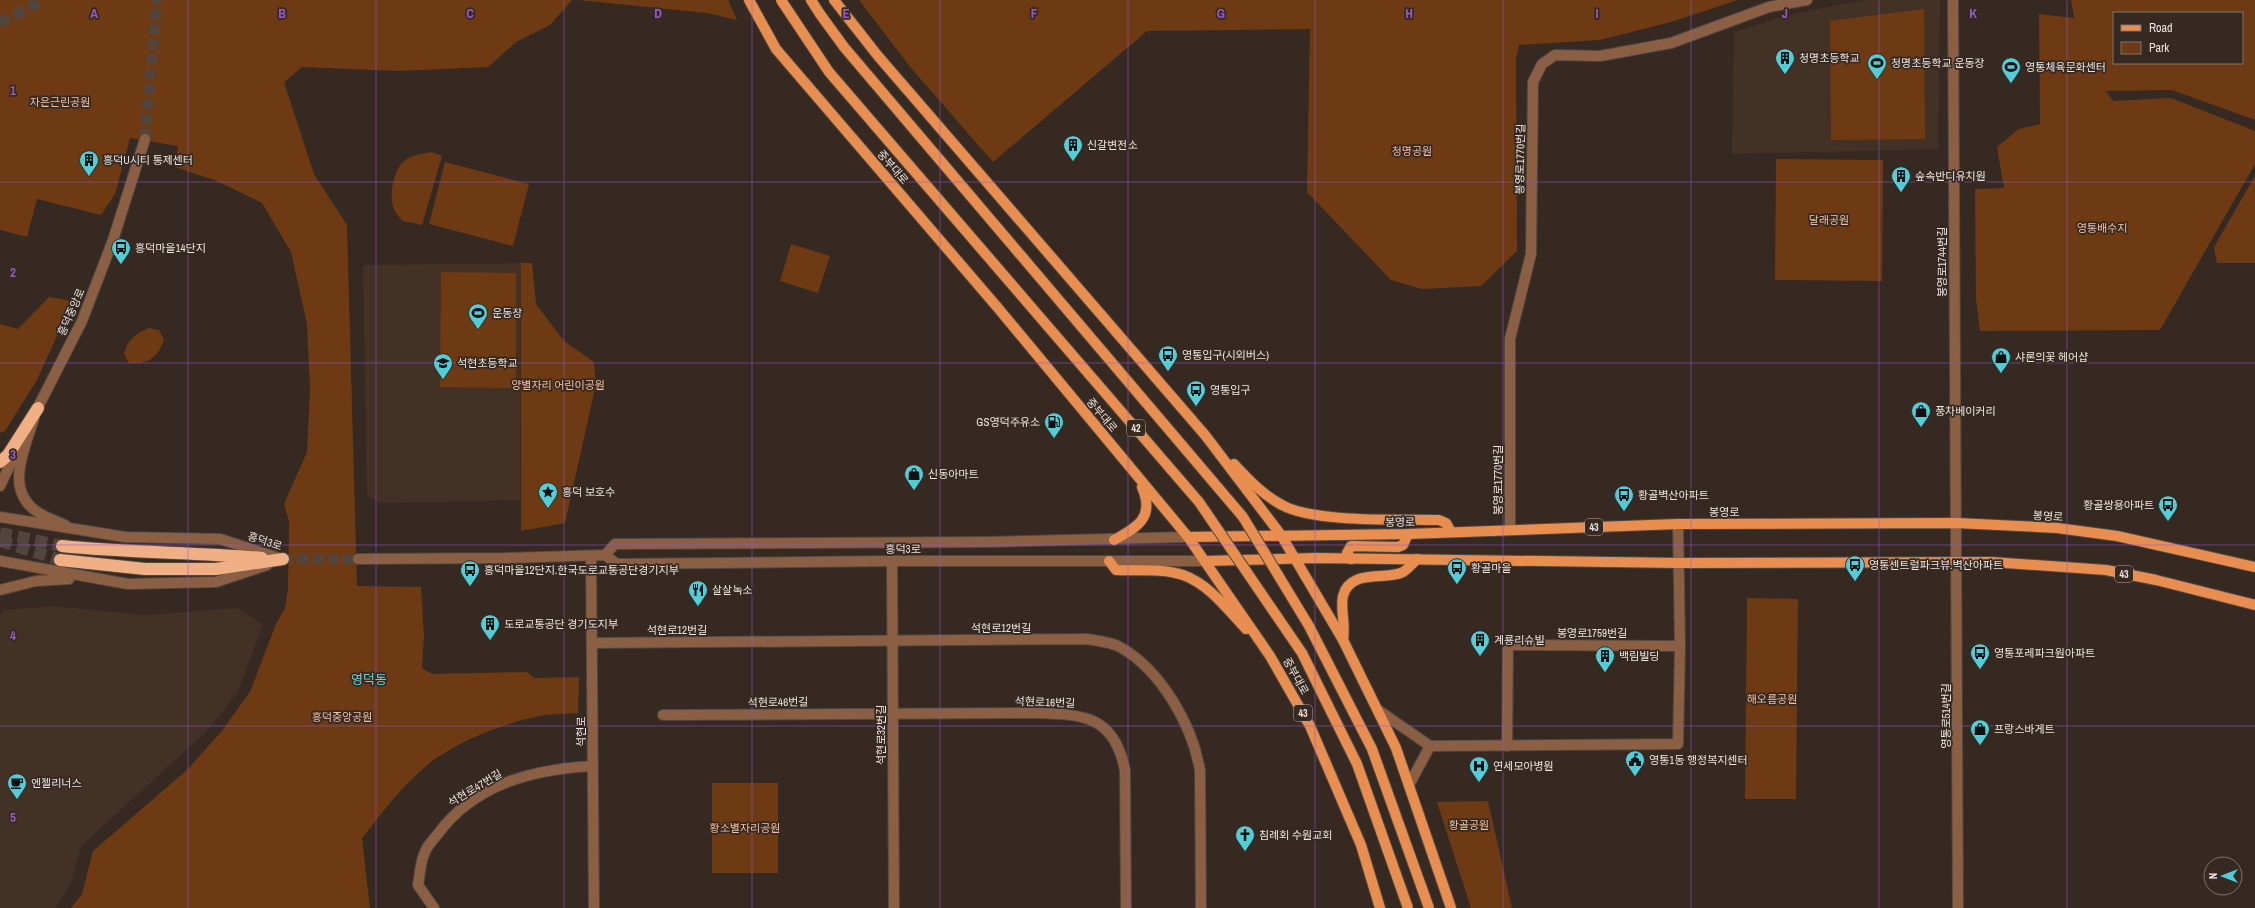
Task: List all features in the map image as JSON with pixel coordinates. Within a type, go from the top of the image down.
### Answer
[{"type":"highway","points":[[0,462],[8,455],[38,408]]},
{"type":"highway","points":[[62,546],[118,552],[211,553],[284,560]]},
{"type":"highway","points":[[60,560],[145,569],[216,569],[284,560]]},
{"type":"main road","name":"중부대로","points":[[749,0],[776,49],[998,308],[1188,537],[1205,561],[1268,652],[1310,726],[1361,845],[1380,908]]},
{"type":"main road","name":"42","points":[[782,0],[829,72],[1199,502],[1302,653],[1357,764],[1408,908]]},
{"type":"main road","name":"42","points":[[810,0],[844,47],[1243,517],[1309,626],[1372,749],[1429,908]]},
{"type":"main road","points":[[834,0],[883,62],[1205,435],[1281,535],[1343,640],[1396,748],[1451,908]]},
{"type":"main road","points":[[1205,435],[1262,492],[1284,506],[1321,516],[1439,520],[1446,523],[1451,532]]},
{"type":"main road","points":[[1114,540],[1134,529],[1147,511],[1146,497],[1138,478]]},
{"type":"main road","name":"봉영로","points":[[1188,537],[1408,534],[1678,524],[1956,523],[2057,528],[2117,536],[2255,567]]},
{"type":"main road","points":[[1351,559],[1347,553],[1351,546],[1398,547],[1403,545],[1408,534]]},
{"type":"main road","name":"43","points":[[1205,561],[1351,559],[1679,563],[1957,561],[2106,570],[2156,580],[2255,605]]},
{"type":"main road","points":[[1343,640],[1346,627],[1343,596],[1347,588],[1360,579],[1402,572],[1417,560]]},
{"type":"main road","points":[[1109,561],[1116,570],[1155,571],[1183,575],[1201,585],[1207,589],[1268,652]]},
{"type":"street","name":"봉영로1770번길","points":[[1510,530],[1510,339],[1531,254],[1533,82],[1542,64],[1555,55],[1600,56],[1670,43],[1768,7],[1807,0]]},
{"type":"street","name":"봉영로1744번길","points":[[1953,0],[1956,523]]},
{"type":"street","name":"흥덕중앙로","points":[[0,486],[82,321],[113,240],[145,139]]},
{"type":"street","points":[[38,408],[18,472],[21,490],[30,504],[39,513],[77,531]]},
{"type":"street","name":"흥덕3로","points":[[0,517],[77,531],[126,537],[220,539],[284,560]]},
{"type":"street","name":"영통로514번길","points":[[1956,523],[1958,908]]},
{"type":"street","points":[[1378,710],[1430,746],[1678,744],[1680,646],[1678,524]]},
{"type":"street","name":"흥덕3로","points":[[1188,537],[1114,540],[615,544],[605,555],[617,564],[892,561],[1205,561]]},
{"type":"street","points":[[358,559],[605,555]]},
{"type":"street","name":"석현로","points":[[591,556],[594,908]]},
{"type":"street","name":"흥덕3로","points":[[0,561],[128,584],[216,582],[284,560]]},
{"type":"street","name":"석현로32번길","points":[[892,561],[894,908]]},
{"type":"street","points":[[0,590],[36,581],[64,579],[103,580]]},
{"type":"street","name":"석현로12번길","points":[[592,643],[1087,639],[1120,647],[1157,678],[1176,705],[1197,753],[1200,771],[1200,908]]},
{"type":"street","name":"봉영로1759번길","points":[[1507,746],[1508,645],[1680,646]]},
{"type":"street","name":"석현로46번길","points":[[663,715],[892,714]]},
{"type":"street","name":"석현로16번길","points":[[892,714],[1072,714],[1086,716],[1097,723],[1112,737],[1122,754],[1124,771],[1126,908]]},
{"type":"street","points":[[1409,785],[1430,746]]},
{"type":"street","name":"석현로47번길","points":[[434,908],[418,885],[424,853],[450,817],[469,803],[507,781],[531,773],[558,768],[593,766]]},
{"type":"shaded area","points":[[1864,0],[1940,0],[1938,149],[1732,154],[1734,32],[1792,14]]},
{"type":"shaded area","name":"석현초등학교","points":[[521,263],[520,500],[380,503],[367,495],[363,265]]},
{"type":"shaded area","points":[[51,606],[145,615],[236,608],[263,624],[238,692],[206,732],[81,846],[72,881],[56,908],[0,908],[0,614],[5,610]]},
{"type":"green space","points":[[0,0],[572,0],[550,25],[516,42],[488,67],[398,71],[302,67],[284,82],[314,174],[347,225],[357,586],[421,587],[424,637],[422,668],[432,674],[527,672],[534,678],[579,677],[578,713],[539,716],[511,723],[482,734],[441,755],[420,771],[402,789],[362,838],[370,908],[71,908],[82,894],[93,851],[187,770],[221,732],[250,692],[276,624],[285,608],[288,589],[289,521],[284,504],[307,452],[310,389],[307,324],[291,252],[262,203],[217,181],[175,167],[178,146],[130,138],[115,194],[101,215],[37,199],[27,237],[0,230]]},
{"type":"green space","points":[[579,0],[728,0],[737,20],[707,13]]},
{"type":"green space","name":"청명공원","points":[[859,0],[1738,0],[1671,22],[1600,40],[1519,45],[1516,60],[1517,251],[1481,286],[1422,289],[1391,280],[1307,192],[1310,29],[1147,31],[993,162],[911,68]]},
{"type":"green space","name":"영통배수지","points":[[2071,0],[2255,0],[2255,120],[2172,90],[2106,91],[2113,101],[2171,98],[2255,131],[2255,164],[2160,330],[1980,331],[1976,299],[1975,189],[2004,188],[1997,147],[2019,129],[2040,124],[2039,14],[2074,18]]},
{"type":"green space","name":"청명초등학교 운동장","points":[[1924,9],[1925,139],[1831,140],[1830,21]]},
{"type":"green space","points":[[432,152],[442,156],[422,225],[403,221],[395,211],[392,200],[392,186],[396,173],[402,163],[408,158]]},
{"type":"green space","name":"달래공원","points":[[1776,159],[1883,160],[1882,281],[1775,280]]},
{"type":"green space","points":[[445,162],[529,184],[513,246],[429,224]]},
{"type":"green space","points":[[2255,176],[2255,263],[2217,263],[2214,247]]},
{"type":"green space","points":[[791,244],[830,256],[818,293],[780,281]]},
{"type":"green space","name":"양별자리 어린이공원","points":[[521,263],[532,263],[536,304],[564,341],[594,362],[596,384],[565,523],[521,531]]},
{"type":"green space","name":"운동장","points":[[441,272],[516,273],[516,388],[440,387]]},
{"type":"green space","points":[[49,297],[73,301],[37,380],[5,431],[0,433],[0,324],[18,329]]},
{"type":"green space","points":[[149,328],[159,330],[164,340],[162,346],[151,359],[142,363],[129,363],[124,354],[128,344],[136,335]]},
{"type":"green space","name":"해오름공원","points":[[1747,598],[1798,599],[1796,799],[1745,799]]},
{"type":"green space","name":"황소별자리공원","points":[[712,783],[778,783],[778,873],[712,873]]},
{"type":"green space","name":"황골공원","points":[[1488,801],[1512,908],[1471,908],[1437,802]]},
{"type":"tunnel","points":[[0,23],[44,0]]},
{"type":"tunnel","points":[[145,139],[157,0]]},
{"type":"tunnel","points":[[0,533],[62,546]]},
{"type":"tunnel","points":[[0,541],[60,560]]},
{"type":"tunnel","points":[[283,559],[358,559]]},
{"type":"place","name":"청명초등학교","points":[[1785,75]]},
{"type":"place","name":"청명초등학교 운동장","points":[[1877,80]]},
{"type":"place","name":"영통체육문화센터","points":[[2011,84]]},
{"type":"place","name":"신갈변전소","points":[[1073,162]]},
{"type":"place","name":"흥덕U시티 통제센터","points":[[89,177]]},
{"type":"place","name":"숲속반디유치원","points":[[1901,193]]},
{"type":"place","name":"흥덕마을14단지","points":[[121,265]]},
{"type":"place","name":"운동장","points":[[478,330]]},
{"type":"place","name":"영통입구(시외버스)","points":[[1168,372]]},
{"type":"place","name":"샤론의꽃 헤어샵","points":[[2001,374]]},
{"type":"place","name":"석현초등학교","points":[[443,380]]},
{"type":"place","name":"영통입구","points":[[1196,407]]},
{"type":"place","name":"풍차베이커리","points":[[1921,428]]},
{"type":"place","name":"GS영덕주유소","points":[[1054,439]]},
{"type":"place","name":"신동아마트","points":[[914,491]]},
{"type":"place","name":"흥덕 보호수","points":[[548,509]]},
{"type":"place","name":"황골벽산아파트","points":[[1624,512]]},
{"type":"place","name":"황골쌍용아파트","points":[[2168,522]]},
{"type":"place","name":"영통센트럴파크뷰.벽산아파트","points":[[1855,582]]},
{"type":"place","name":"황골마을","points":[[1457,585]]},
{"type":"place","name":"흥덕마을12단지.한국도로교통공단경기지부","points":[[470,587]]},
{"type":"place","name":"살살녹소","points":[[698,607]]},
{"type":"place","name":"도로교통공단 경기도지부","points":[[490,641]]},
{"type":"place","name":"계룡리슈빌","points":[[1480,657]]},
{"type":"place","name":"영통포레파크원아파트","points":[[1980,670]]},
{"type":"place","name":"백림빌딩","points":[[1605,673]]},
{"type":"place","name":"프랑스바게트","points":[[1980,746]]},
{"type":"place","name":"영통1동 행정복지센터","points":[[1635,777]]},
{"type":"place","name":"연세모아병원","points":[[1479,783]]},
{"type":"place","name":"엔젤리너스","points":[[17,800]]},
{"type":"place","name":"침례회 수원교회","points":[[1245,852]]},
{"type":"district","name":"영덕동","points":[[369,679]]},
{"type":"park label","name":"자은근린공원","points":[[60,102]]},
{"type":"park label","name":"흥덕중앙공원","points":[[342,717]]}]
